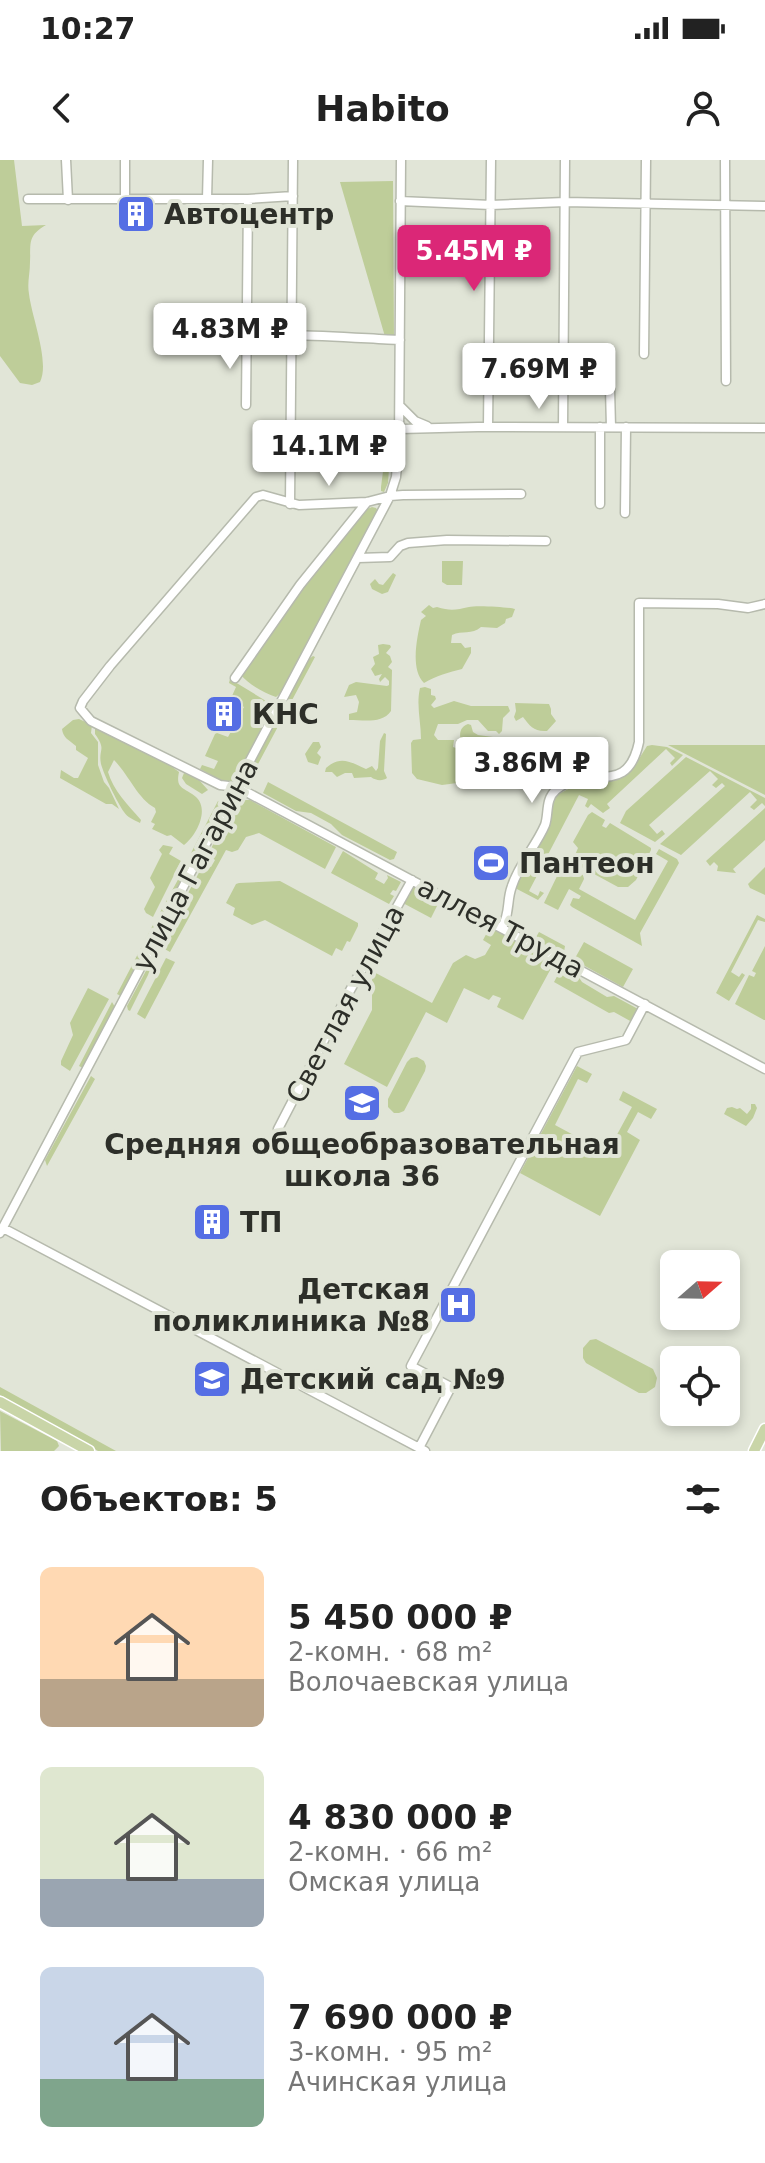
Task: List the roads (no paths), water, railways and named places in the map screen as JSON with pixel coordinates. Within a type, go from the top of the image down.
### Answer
[{"type":"main road","points":[[0,1402],[89,1451]]},
{"type":"main road","points":[[754,1451],[765,1429]]},
{"type":"street","points":[[66,160],[68,200]]},
{"type":"street","points":[[125,160],[125,200]]},
{"type":"street","points":[[207,199],[208,160]]},
{"type":"street","points":[[293,160],[290,504],[367,502],[390,496],[521,494]]},
{"type":"street","name":"улица Гагарина","points":[[1,1230],[390,496],[396,477],[400,429],[401,160]]},
{"type":"street","points":[[488,427],[491,160]]},
{"type":"street","points":[[563,427],[565,160]]},
{"type":"street","points":[[644,354],[646,160]]},
{"type":"street","points":[[725,160],[726,381]]},
{"type":"street","points":[[28,199],[248,199],[293,196]]},
{"type":"street","points":[[246,405],[248,199]]},
{"type":"street","points":[[400,201],[491,205],[646,202],[765,206]]},
{"type":"street","points":[[222,345],[246,337],[400,340]]},
{"type":"street","points":[[610,389],[611,427]]},
{"type":"street","points":[[399,405],[415,421],[430,427]]},
{"type":"street","points":[[600,427],[600,504]]},
{"type":"street","points":[[625,513],[626,427]]},
{"type":"street","points":[[400,429],[765,428]]},
{"type":"street","name":"аллея Труда","points":[[290,504],[263,495],[253,499],[110,666],[80,708],[91,721],[220,785],[237,787],[765,1069]]},
{"type":"street","points":[[235,678],[300,585],[367,502]]},
{"type":"street","points":[[358,558],[390,557],[400,546],[408,543],[447,540],[546,541]]},
{"type":"street","points":[[502,928],[508,914],[513,884],[545,825],[552,795],[580,779],[619,775],[635,758],[639,742],[639,603],[718,604],[748,608],[765,604]]},
{"type":"street","name":"Светлая улица","points":[[278,1129],[412,880]]},
{"type":"street","points":[[1,1230],[422,1449],[451,1387],[411,1366],[578,1052],[626,1040],[645,1004]]},
{"type":"place","name":"Автоцентр","points":[[136,214]]},
{"type":"place","name":"КНС","points":[[224,714]]},
{"type":"place","name":"Пантеон","points":[[491,863]]},
{"type":"place","name":"Средняя общеобразовательная школа 36","points":[[362,1103]]},
{"type":"place","name":"ТП","points":[[212,1222]]},
{"type":"place","name":"Детская поликлиника №8","points":[[458,1305]]},
{"type":"place","name":"Детский сад №9","points":[[212,1379]]}]
